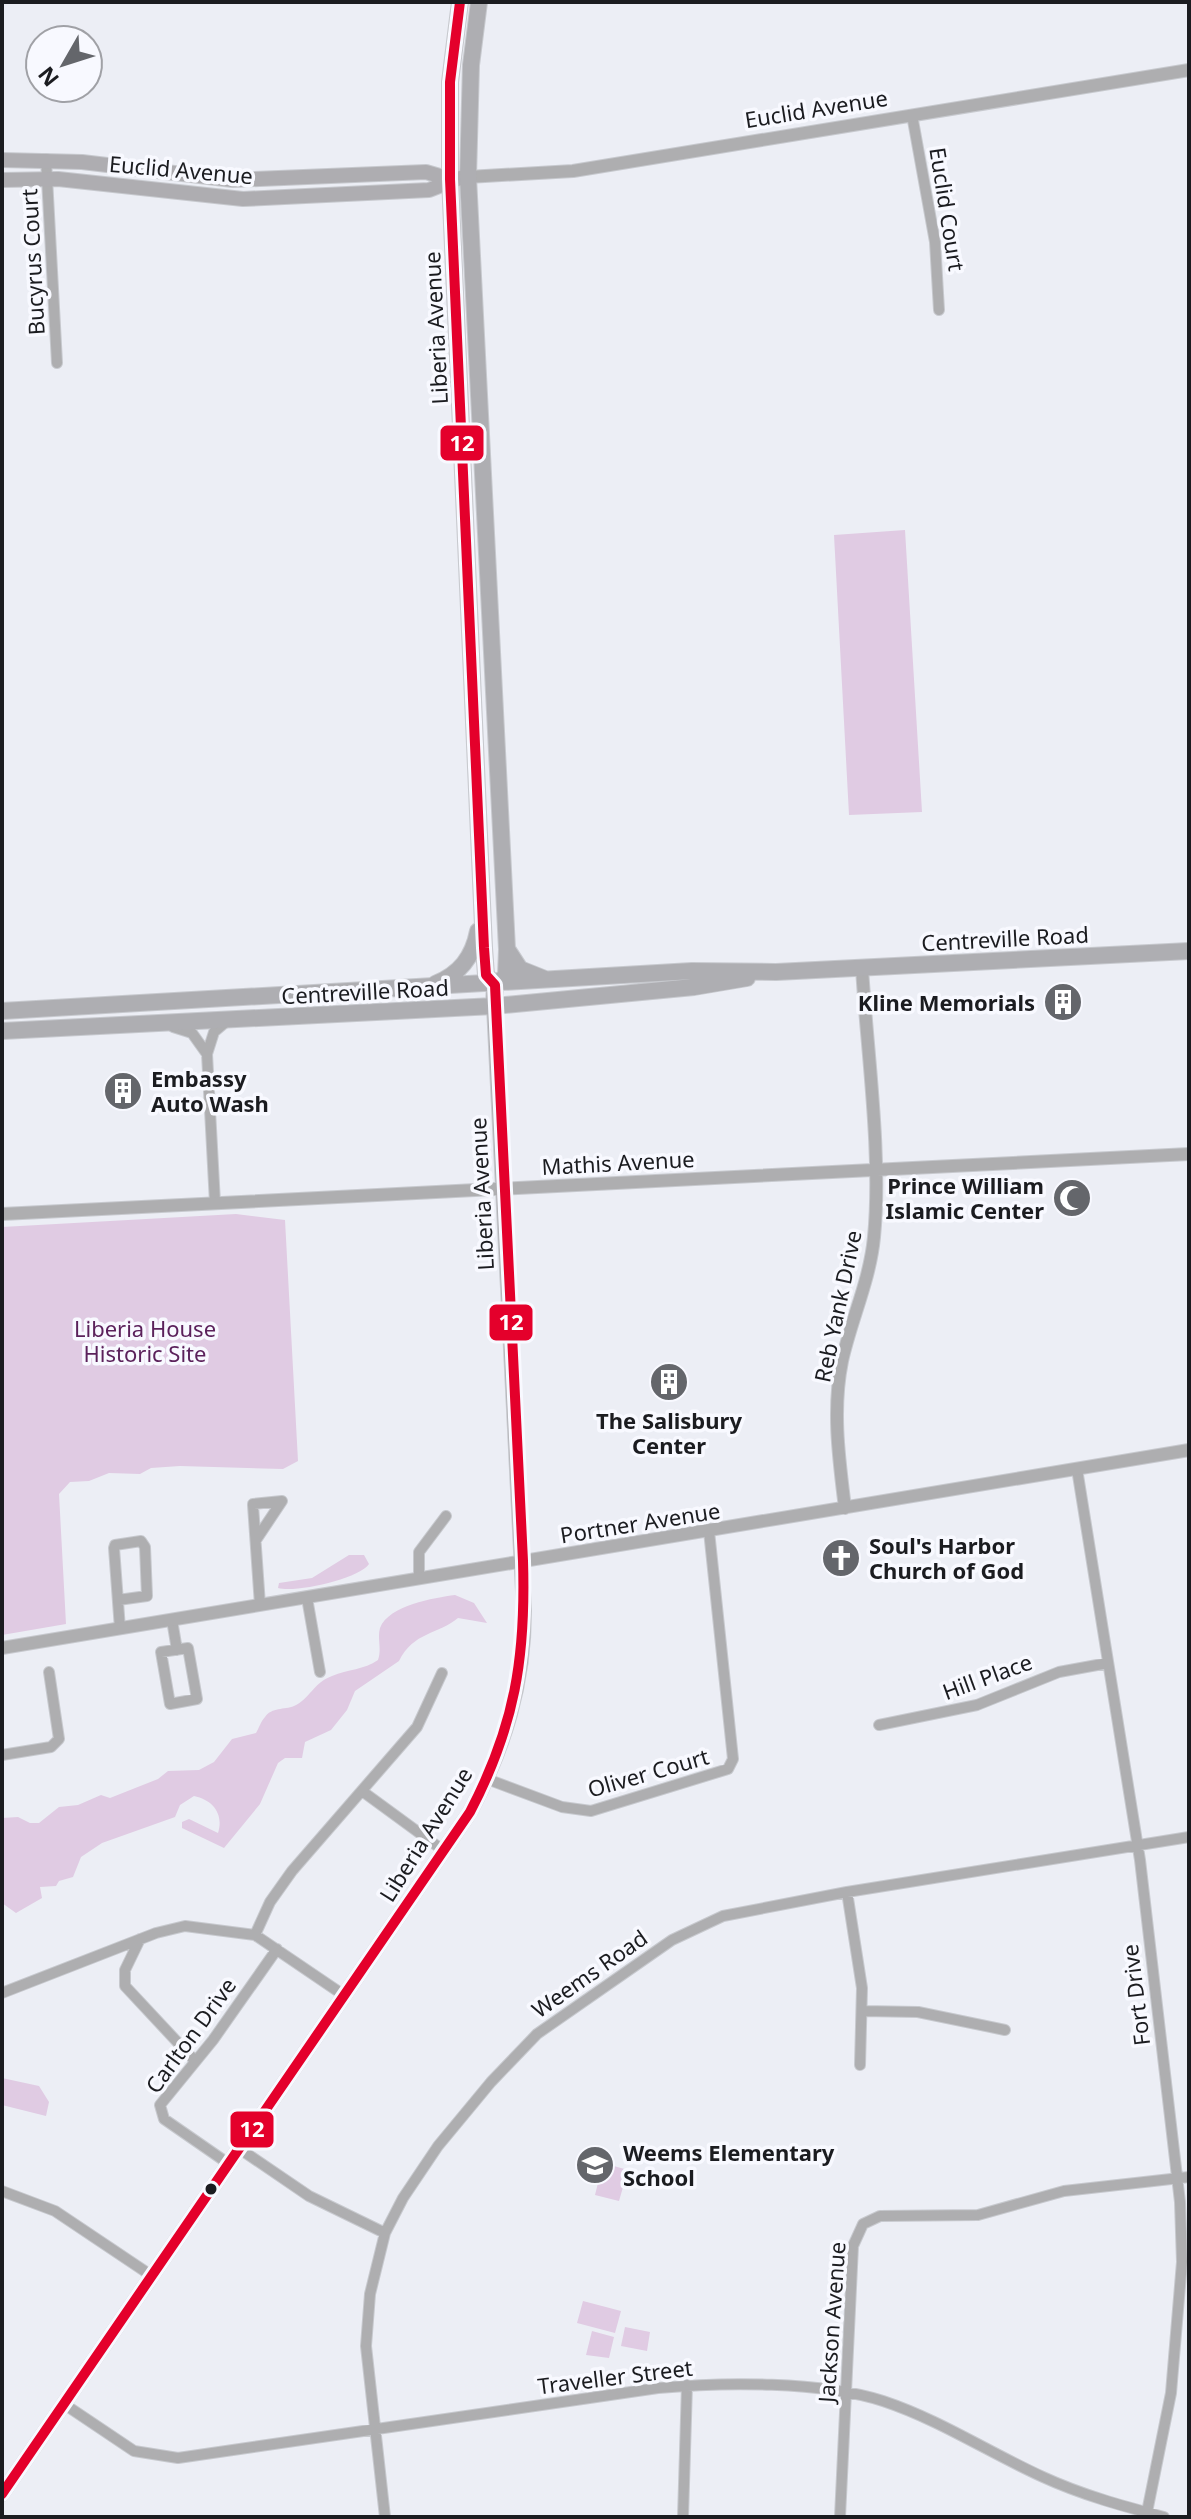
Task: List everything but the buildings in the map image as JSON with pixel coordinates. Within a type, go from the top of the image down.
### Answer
[{"type":"highway","name":"Liberia Avenue","points":[[460,2],[451,71],[450,179],[482,914],[486,975],[495,985],[494,1006]]},
{"type":"highway","name":"Liberia Avenue","points":[[479,2],[470,78],[468,177],[507,949],[506,976],[495,985]]},
{"type":"highway","points":[[425,987],[451,976],[469,959],[482,914]]},
{"type":"highway","points":[[507,949],[523,971],[554,981]]},
{"type":"highway","name":"Centreville Road","points":[[2,1011],[495,985],[692,971],[776,972],[1189,951]]},
{"type":"highway","name":"Centreville Road","points":[[2,1031],[494,1006],[694,987],[776,972]]},
{"type":"main road","name":"Euclid Avenue","points":[[2,160],[46,159],[233,180],[426,172],[450,179]]},
{"type":"main road","name":"Euclid Avenue","points":[[2,180],[48,179],[243,199],[429,190],[450,179],[468,177]]},
{"type":"main road","name":"Liberia Avenue","points":[[2,2494],[444,1851],[487,1779],[510,1720],[521,1665],[523,1561],[494,1006]]},
{"type":"street","name":"Euclid Avenue","points":[[468,177],[573,171],[1189,70]]},
{"type":"street","name":"Euclid Court","points":[[912,115],[935,242],[939,310]]},
{"type":"street","name":"Bucyrus Court","points":[[46,159],[57,363]]},
{"type":"street","name":"Reb Yank Drive","points":[[845,1508],[837,1442],[837,1399],[845,1348],[872,1253],[874,1170],[862,968]]},
{"type":"street","points":[[215,1203],[207,1054],[214,1032],[229,1019]]},
{"type":"street","points":[[155,1024],[192,1033],[207,1054]]},
{"type":"street","name":"Mathis Avenue","points":[[2,1214],[1189,1154]]},
{"type":"street","name":"Portner Avenue","points":[[2,1648],[1189,1450]]},
{"type":"street","name":"Fort Drive","points":[[1077,1469],[1138,1845],[1176,2178],[1182,2262],[1165,2436],[1147,2515]]},
{"type":"street","points":[[419,1579],[419,1552],[446,1516]]},
{"type":"street","name":"Oliver Court","points":[[487,1779],[562,1807],[591,1811],[728,1769],[733,1759],[709,1531]]},
{"type":"street","points":[[256,1540],[260,1605]]},
{"type":"street","points":[[118,1600],[147,1596],[145,1547],[141,1541],[115,1545],[118,1600],[120,1629]]},
{"type":"street","points":[[307,1598],[320,1672]]},
{"type":"street","points":[[172,1620],[177,1650]]},
{"type":"street","points":[[188,1648],[197,1699],[170,1704],[161,1652],[177,1650],[188,1648]]},
{"type":"street","name":"Hill Place","points":[[879,1725],[977,1705],[1059,1672],[1108,1663]]},
{"type":"street","points":[[2,1755],[51,1747],[59,1739],[49,1672]]},
{"type":"street","points":[[255,1935],[270,1902],[292,1871],[417,1727],[442,1673]]},
{"type":"street","points":[[362,1791],[444,1851]]},
{"type":"street","name":"Weems Road","points":[[385,2517],[366,2369],[367,2323],[385,2233],[429,2158],[491,2082],[537,2034],[703,1922],[747,1909],[1189,1837]]},
{"type":"street","points":[[847,1892],[863,2011],[860,2065]]},
{"type":"street","points":[[2,1993],[140,1939],[185,1926],[255,1935],[345,1996]]},
{"type":"street","points":[[140,1939],[125,1970],[125,1986],[195,2061]]},
{"type":"street","name":"Carlton Drive","points":[[229,2164],[160,2114],[163,2100],[277,1949]]},
{"type":"street","points":[[863,2011],[918,2012],[1005,2030]]},
{"type":"street","points":[[240,2149],[309,2196],[385,2233]]},
{"type":"street","name":"Jackson Avenue","points":[[840,2517],[853,2246],[858,2230],[870,2219],[978,2215],[1064,2191],[1189,2177]]},
{"type":"street","points":[[2,2191],[55,2211],[152,2276]]},
{"type":"street","points":[[683,2517],[687,2385]]},
{"type":"street","name":"Traveller Street","points":[[64,2404],[121,2445],[160,2458],[687,2385],[846,2392],[916,2413],[1040,2476],[1098,2499],[1147,2515],[1164,2517]]},
{"type":"green space","points":[[905,530],[922,812],[849,815],[834,535]]},
{"type":"green space","name":"Liberia House Historic Site","points":[[236,1214],[285,1220],[298,1461],[283,1469],[180,1466],[151,1468],[140,1474],[109,1473],[89,1481],[70,1482],[59,1494],[66,1624],[2,1635],[2,1227]]},
{"type":"green space","points":[[349,1555],[364,1555],[369,1564],[353,1575],[326,1584],[278,1588],[279,1583],[312,1578]]},
{"type":"green space","points":[[455,1595],[474,1603],[487,1623],[458,1618],[411,1644],[399,1661],[355,1691],[347,1710],[331,1730],[305,1742],[302,1758],[285,1758],[278,1763],[260,1804],[224,1848],[182,1828],[182,1822],[189,1819],[218,1833],[218,1814],[212,1804],[194,1796],[180,1805],[175,1817],[102,1843],[81,1857],[73,1877],[59,1881],[56,1886],[40,1887],[42,1898],[16,1913],[2,1903],[2,1818],[18,1817],[30,1823],[39,1823],[59,1807],[78,1805],[101,1795],[110,1798],[158,1779],[168,1771],[199,1770],[214,1762],[232,1739],[256,1733],[271,1712],[304,1700],[326,1679],[378,1660],[380,1628],[393,1614],[413,1604]]},
{"type":"green space","points":[[2,2078],[39,2086],[49,2102],[46,2116],[2,2105]]},
{"type":"green space","points":[[603,2163],[628,2170],[619,2201],[595,2195]]},
{"type":"green space","points":[[583,2301],[621,2311],[615,2333],[577,2323]]},
{"type":"green space","points":[[625,2327],[650,2332],[647,2351],[621,2346]]},
{"type":"green space","points":[[592,2331],[614,2337],[609,2358],[586,2355]]},
{"type":"transit line","name":"12","points":[[2,2494],[470,1812],[498,1750],[514,1690],[522,1629],[523,1561],[495,985],[486,975],[484,948],[450,179],[450,82],[460,2]]},
{"type":"place","name":"Kline Memorials","points":[[1063,1002]]},
{"type":"place","name":"Embassy Auto Wash","points":[[123,1091]]},
{"type":"place","name":"Prince William Islamic Center","points":[[1072,1198]]},
{"type":"place","name":"The Salisbury Center","points":[[669,1382]]},
{"type":"place","name":"Soul's Harbor Church of God","points":[[841,1558]]},
{"type":"place","name":"Weems Elementary School","points":[[595,2165]]}]
